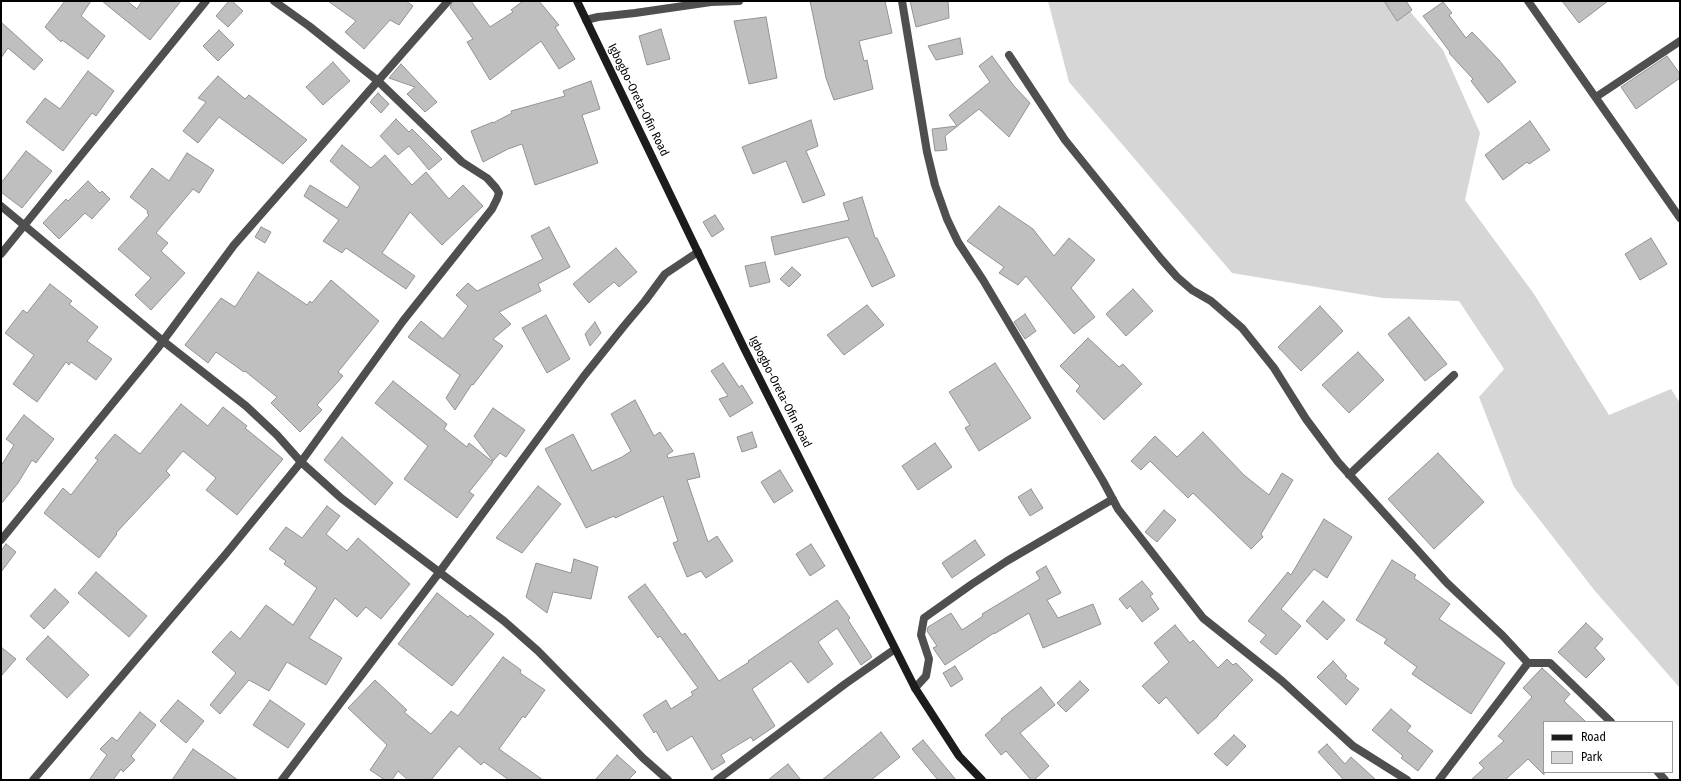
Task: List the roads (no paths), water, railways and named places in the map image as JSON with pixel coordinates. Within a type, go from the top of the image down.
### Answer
[{"type":"street","points":[[1,254],[206,1]]},
{"type":"street","points":[[33,780],[225,555],[301,462],[403,321],[492,209],[499,193],[487,178],[462,162],[378,81],[309,26],[274,1]]},
{"type":"street","points":[[1,540],[163,341],[234,245],[448,1]]},
{"type":"street","name":"Igbogbo-Oreta-Ofin Road","points":[[578,1],[698,252],[895,650],[915,688],[959,756],[982,780]]},
{"type":"street","points":[[586,20],[598,17],[711,2],[739,1]]},
{"type":"street","points":[[902,1],[927,152],[935,185],[947,219],[958,242],[983,280],[1118,509],[1203,618],[1282,681],[1353,746],[1407,780]]},
{"type":"street","points":[[1528,1],[1680,218]]},
{"type":"street","points":[[1596,97],[1680,41]]},
{"type":"street","points":[[1009,55],[1065,140],[1156,253],[1177,277],[1192,290],[1211,301],[1242,328],[1274,368],[1306,419],[1349,475],[1447,583],[1503,636],[1528,663],[1550,663],[1610,721]]},
{"type":"street","points":[[1,206],[163,341],[246,406],[277,435],[301,462],[341,498],[405,548],[504,620],[538,651],[643,758],[668,780]]},
{"type":"street","points":[[282,780],[440,572],[584,376],[665,274],[698,252]]},
{"type":"street","points":[[1349,475],[1454,374]]},
{"type":"street","points":[[915,688],[926,676],[929,659],[921,635],[924,618],[1007,560],[1113,499]]},
{"type":"street","points":[[717,780],[845,684],[895,650]]},
{"type":"street","points":[[1439,780],[1528,663]]}]
